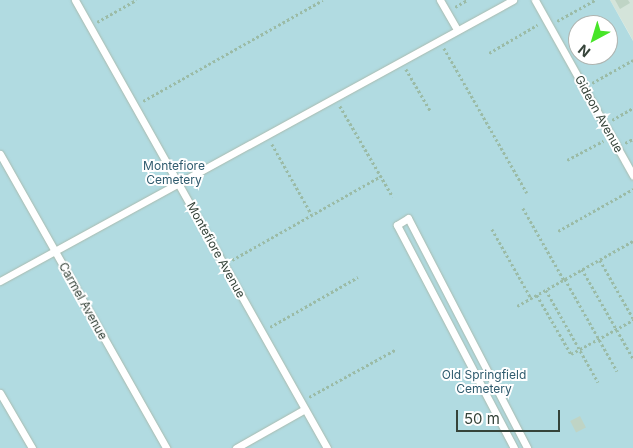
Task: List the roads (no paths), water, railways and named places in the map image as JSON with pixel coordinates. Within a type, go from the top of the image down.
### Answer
[{"type":"lane","name":"Montefiore Avenue","points":[[75,0],[327,448]]},
{"type":"lane","points":[[440,0],[457,30]]},
{"type":"lane","points":[[0,281],[268,137],[513,0]]},
{"type":"lane","name":"Gideon Avenue","points":[[535,0],[633,176]]},
{"type":"lane","name":"Carmel Avenue","points":[[0,154],[166,448]]},
{"type":"lane","points":[[514,448],[397,225],[408,218],[528,448]]},
{"type":"lane","points":[[0,392],[32,448]]},
{"type":"lane","points":[[236,448],[305,409]]},
{"type":"park label","name":"Montefiore Cemetery","points":[[174,173]]},
{"type":"park label","name":"Old Springfield Cemetery","points":[[484,382]]}]
